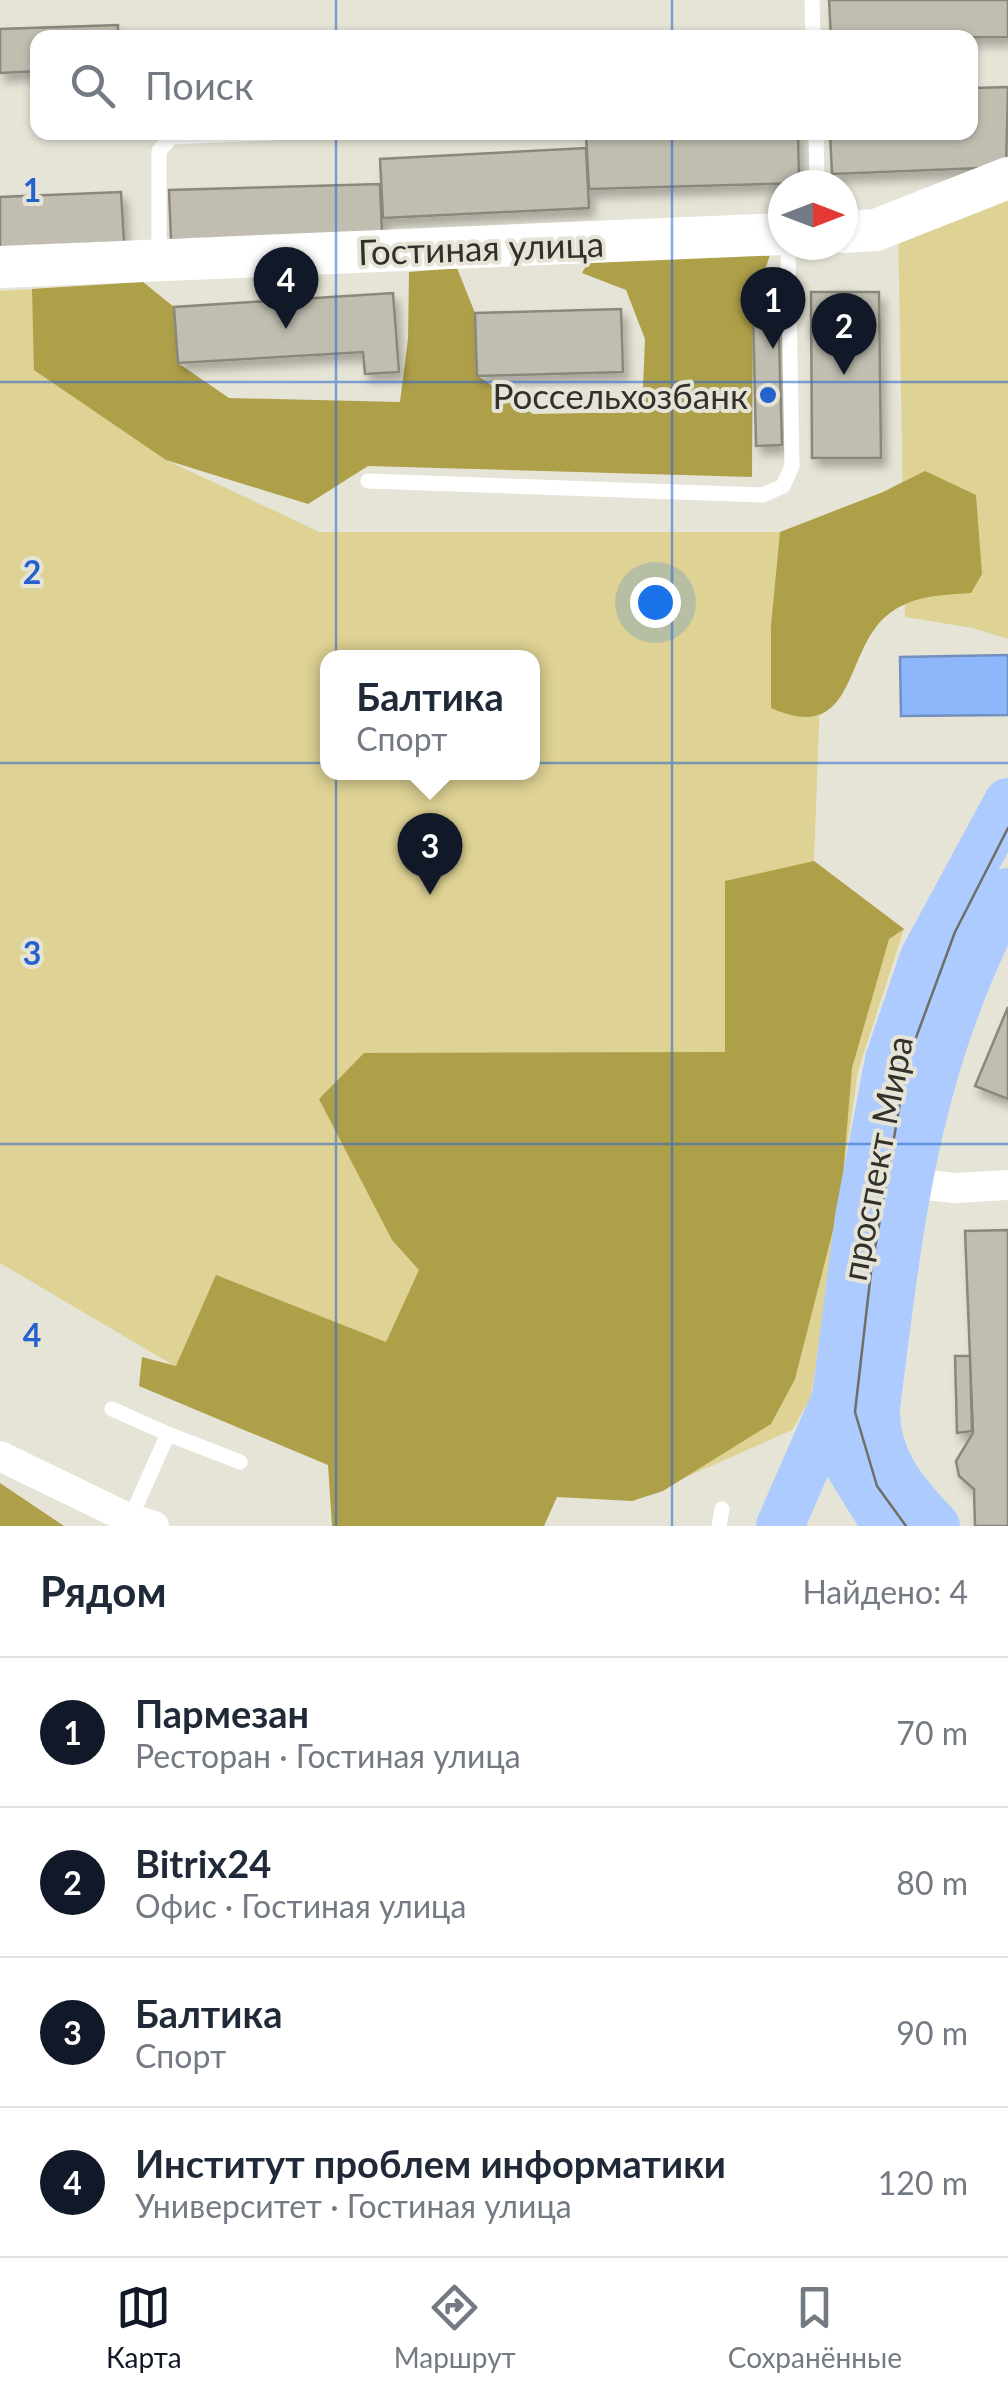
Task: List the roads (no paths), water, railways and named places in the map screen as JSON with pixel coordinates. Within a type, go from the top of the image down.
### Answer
[{"type":"main road","name":"проспект Мира","points":[[936,1526],[898,1486],[875,1433],[856,1402],[859,1217],[889,1060],[924,957],[1008,802]]},
{"type":"main road","name":"проспект Мира","points":[[886,1526],[846,1461],[856,1402],[935,1058],[965,980],[1008,892]]},
{"type":"main road","points":[[780,1526],[856,1402]]},
{"type":"main road","points":[[816,1526],[846,1461]]},
{"type":"street","points":[[858,231],[876,230],[1008,178]]},
{"type":"street","name":"Гостиная улица","points":[[0,267],[768,235]]},
{"type":"street","points":[[906,1183],[955,1188],[1008,1185]]},
{"type":"street","points":[[0,1456],[142,1522]]},
{"type":"lane","points":[[812,0],[813,30]]},
{"type":"lane","points":[[159,260],[159,151],[168,140]]},
{"type":"lane","points":[[816,140],[817,170]]},
{"type":"lane","points":[[368,481],[763,495],[782,486],[792,466],[788,260]]},
{"type":"lane","points":[[112,1409],[240,1462]]},
{"type":"lane","points":[[142,1522],[168,1434]]},
{"type":"water","points":[[1008,655],[1008,715],[901,716],[900,657]]},
{"type":"tram line","points":[[906,1526],[877,1486],[855,1412],[871,1272],[907,1062],[955,932],[1008,828]]},
{"type":"place","name":"Институт проблем информатики","points":[[286,329]]},
{"type":"place","name":"Пармезан","points":[[773,349]]},
{"type":"place","name":"Bitrix24","points":[[844,375]]},
{"type":"place","name":"Россельхозбанк","points":[[768,395]]},
{"type":"place","name":"Балтика","points":[[430,895]]}]
